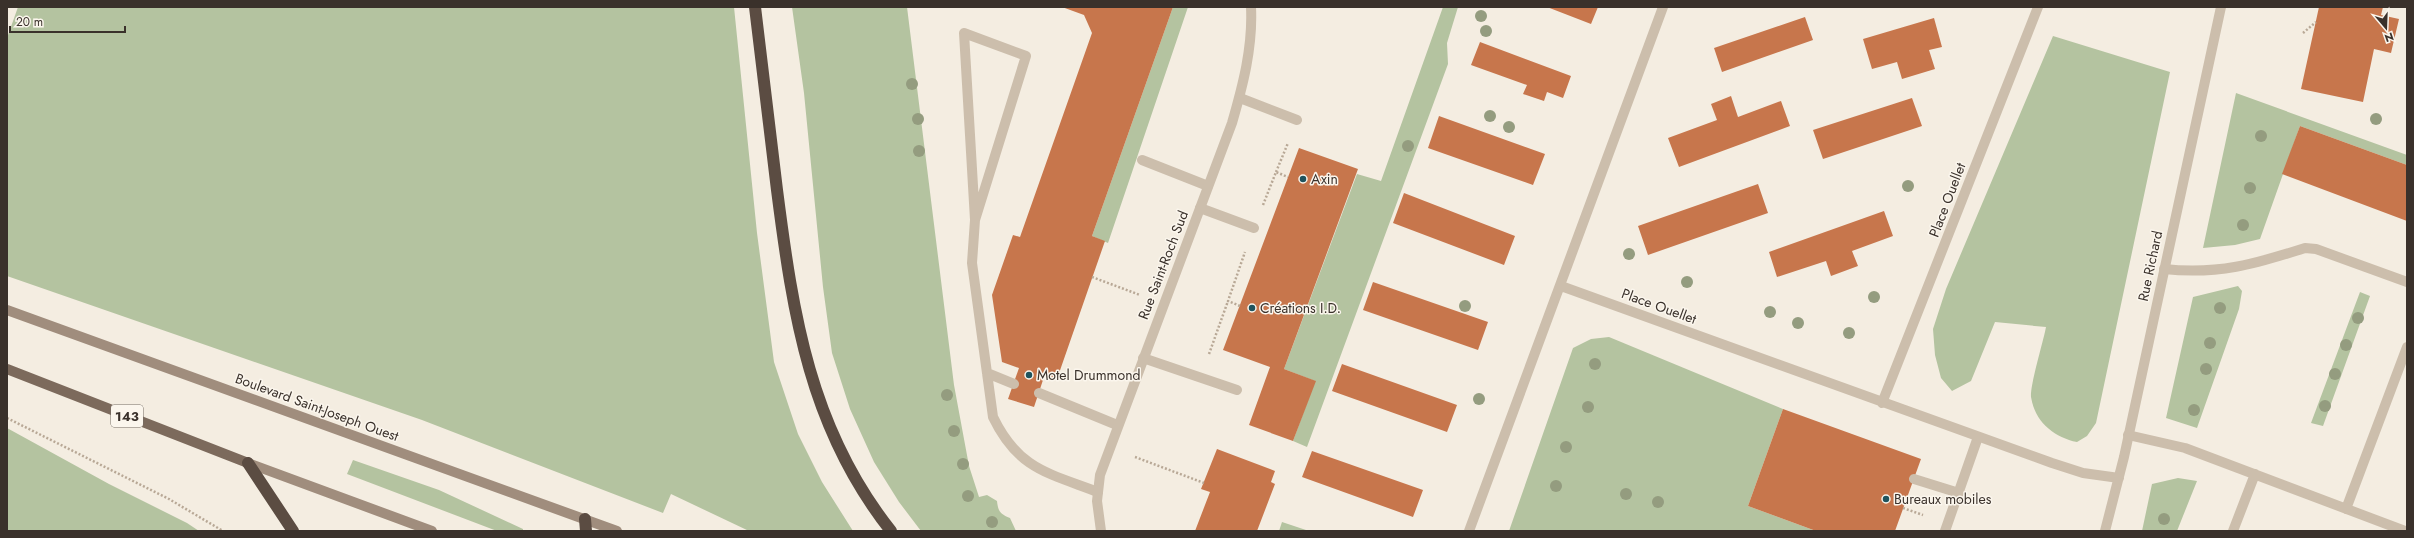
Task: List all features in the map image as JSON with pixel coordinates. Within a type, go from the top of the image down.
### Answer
[{"type":"highway","points":[[755,7],[786,259],[803,352],[814,389],[833,435],[851,472],[877,513],[891,531]]},
{"type":"highway","points":[[248,463],[293,531]]},
{"type":"highway","points":[[585,519],[586,531]]},
{"type":"main road","name":"Boulevard Saint-Joseph Ouest","points":[[7,310],[617,531]]},
{"type":"main road","name":"143","points":[[7,369],[248,463]]},
{"type":"main road","points":[[248,463],[432,531]]},
{"type":"street","name":"Rue Saint-Roch Sud","points":[[1101,531],[1098,492],[1100,475],[1109,447],[1164,304],[1240,98],[1250,47],[1251,7]]},
{"type":"street","points":[[1470,531],[1663,7]]},
{"type":"street","name":"Place Ouellet","points":[[1882,403],[2038,7]]},
{"type":"street","name":"Rue Richard","points":[[2105,531],[2119,478],[2221,7]]},
{"type":"street","points":[[975,220],[1026,56],[964,33],[975,220],[972,263],[993,417],[1005,440],[1015,452],[1040,470],[1098,492]]},
{"type":"street","points":[[1240,98],[1297,120]]},
{"type":"street","points":[[1142,160],[1208,186]]},
{"type":"street","points":[[1200,208],[1254,228]]},
{"type":"street","points":[[2164,269],[2205,272],[2236,268],[2305,248],[2316,249],[2407,282]]},
{"type":"street","name":"Place Ouellet","points":[[1561,286],[1978,437],[2083,473],[2119,478]]},
{"type":"street","points":[[2346,509],[2407,347]]},
{"type":"street","points":[[1143,358],[1237,390]]},
{"type":"street","points":[[987,373],[1014,384]]},
{"type":"street","points":[[1038,393],[1118,425]]},
{"type":"street","points":[[2128,435],[2175,445],[2405,531]]},
{"type":"street","points":[[1945,531],[1978,437]]},
{"type":"street","points":[[2233,531],[2255,474]]},
{"type":"street","points":[[1914,479],[1959,493]]},
{"type":"path","points":[[2303,33],[2316,22]]},
{"type":"path","points":[[1200,378],[1254,228],[1276,172],[1288,177]]},
{"type":"path","points":[[1092,277],[1164,304]]},
{"type":"path","points":[[1228,301],[1240,306]]},
{"type":"path","points":[[7,418],[170,499],[223,531]]},
{"type":"path","points":[[1109,447],[1204,483]]},
{"type":"green space","points":[[18,7],[734,7],[757,233],[774,362],[798,434],[822,482],[853,531],[749,531],[671,494],[663,513],[422,420],[7,276],[7,38]]},
{"type":"green space","points":[[792,7],[907,7],[954,385],[969,466],[979,497],[987,495],[997,501],[1000,512],[1010,518],[1016,531],[921,531],[899,502],[874,462],[850,409],[832,353],[823,287],[804,93]]},
{"type":"green space","points":[[1173,7],[1188,7],[1108,243],[1092,236]]},
{"type":"green space","points":[[1443,7],[1458,7],[1447,43],[1448,64],[1307,447],[1293,441],[1315,381],[1284,369],[1357,174],[1381,181]]},
{"type":"green space","points":[[2053,36],[2170,72],[2096,423],[2087,436],[2077,442],[2069,440],[2053,432],[2041,421],[2033,406],[2031,397],[2032,383],[2046,327],[1995,322],[1971,381],[1952,391],[1941,378],[1935,355],[1933,329],[1946,289]]},
{"type":"green space","points":[[2236,93],[2407,155],[2407,165],[2300,126],[2260,239],[2235,245],[2203,248]]},
{"type":"green space","points":[[2238,286],[2242,291],[2239,309],[2197,428],[2166,418],[2193,297]]},
{"type":"green space","points":[[2360,292],[2370,296],[2323,426],[2311,423]]},
{"type":"green space","points":[[1609,337],[1783,409],[1748,506],[1816,531],[1509,531],[1573,348],[1591,339]]},
{"type":"green space","points":[[7,428],[109,484],[187,523],[199,531],[7,531]]},
{"type":"green space","points":[[353,460],[439,490],[523,529],[523,531],[497,531],[347,474]]},
{"type":"green space","points":[[2178,478],[2197,481],[2177,531],[2142,531],[2152,484]]},
{"type":"green space","points":[[1282,522],[1309,531],[1279,531]]},
{"type":"building","points":[[1062,7],[1173,7],[1092,236],[1105,241],[1057,379],[1045,374],[1034,407],[1008,399],[1019,368],[1002,362],[992,295],[1013,235],[1020,237],[1092,33],[1084,15]]},
{"type":"building","points":[[1547,7],[1598,7],[1591,24]]},
{"type":"building","points":[[2319,7],[2383,7],[2381,15],[2399,19],[2391,53],[2374,49],[2363,102],[2301,89]]},
{"type":"building","points":[[1805,17],[1813,40],[1722,72],[1714,48]]},
{"type":"building","points":[[1934,18],[1942,47],[1929,50],[1935,69],[1902,79],[1897,62],[1872,69],[1863,39]]},
{"type":"building","points":[[1480,42],[1571,76],[1563,98],[1547,92],[1544,101],[1523,94],[1527,85],[1471,65]]},
{"type":"building","points":[[1731,96],[1738,117],[1781,101],[1790,126],[1679,167],[1668,138],[1717,120],[1711,104]]},
{"type":"building","points":[[1912,98],[1922,126],[1823,159],[1813,130]]},
{"type":"building","points":[[1439,116],[1545,154],[1533,185],[1428,148]]},
{"type":"building","points":[[2300,126],[2407,165],[2407,221],[2282,174]]},
{"type":"building","points":[[1299,148],[1358,169],[1284,369],[1316,381],[1293,441],[1249,425],[1270,367],[1223,350]]},
{"type":"building","points":[[1758,184],[1768,213],[1648,255],[1638,226]]},
{"type":"building","points":[[1404,193],[1515,236],[1504,265],[1393,223]]},
{"type":"building","points":[[1884,211],[1893,236],[1852,251],[1858,266],[1831,276],[1826,261],[1777,277],[1769,252]]},
{"type":"building","points":[[1373,282],[1488,322],[1478,350],[1363,310]]},
{"type":"building","points":[[1342,364],[1457,405],[1447,432],[1332,391]]},
{"type":"building","points":[[1783,409],[1921,459],[1895,531],[1816,531],[1748,506]]},
{"type":"building","points":[[1217,449],[1275,471],[1271,482],[1275,484],[1257,531],[1195,531],[1210,492],[1201,489]]},
{"type":"building","points":[[1312,451],[1423,490],[1413,517],[1302,477]]},
{"type":"place","name":"Axin","points":[[1303,179]]},
{"type":"place","name":"Créations I.D.","points":[[1252,308]]},
{"type":"place","name":"Motel Drummond","points":[[1029,375]]},
{"type":"place","name":"Bureaux mobiles","points":[[1886,499]]}]
